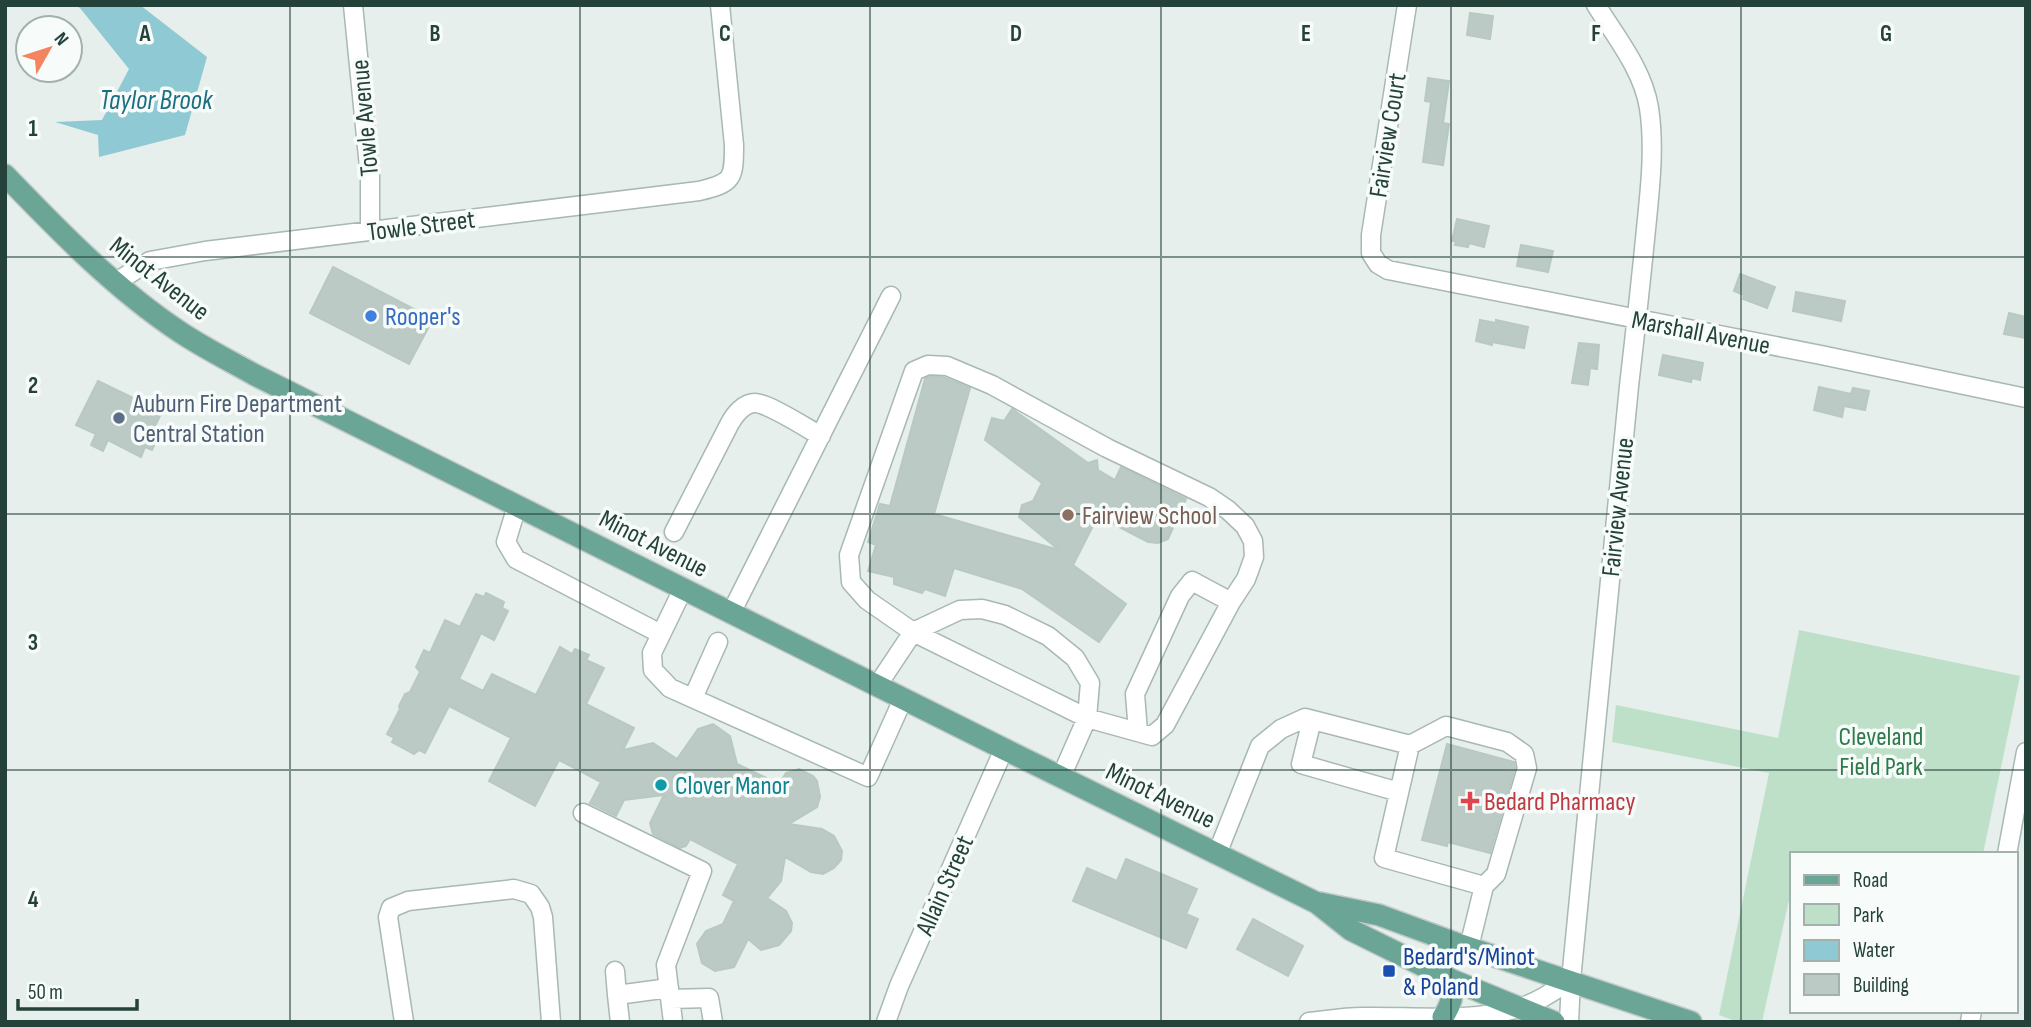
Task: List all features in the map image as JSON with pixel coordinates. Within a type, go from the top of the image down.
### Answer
[{"type":"main road","name":"Minot Avenue","points":[[5,175],[68,239],[116,282],[180,332],[209,349],[730,613],[1317,903],[1351,930],[1452,980],[1554,1022]]},
{"type":"main road","name":"Minot Avenue","points":[[1317,903],[1379,915],[1571,980],[1642,1013],[1690,1022]]},
{"type":"main road","points":[[1443,1017],[1451,1006],[1452,980]]},
{"type":"street","name":"Towle Avenue","points":[[354,5],[370,177],[370,231]]},
{"type":"street","name":"Towle Street","points":[[116,282],[138,267],[160,258],[699,191],[721,186],[730,178],[734,167],[734,145],[720,5]]},
{"type":"street","name":"Fairview Court","points":[[1378,264],[1371,253],[1371,235],[1407,5]]},
{"type":"street","name":"Fairview Avenue","points":[[1569,1022],[1605,617],[1651,182],[1652,145],[1644,88],[1628,56],[1596,5]]},
{"type":"street","name":"Marshall Avenue","points":[[1378,264],[1388,270],[1409,275],[1637,318],[2026,398]]},
{"type":"street","points":[[730,613],[891,296]]},
{"type":"street","points":[[928,365],[947,366],[992,385],[1108,448],[1209,497],[1245,526],[1253,541],[1254,557],[1246,579],[1231,601],[1165,724],[1152,736],[1087,719],[913,632],[867,600],[851,582],[849,555],[909,381],[914,371],[928,365]]},
{"type":"street","points":[[674,532],[730,423],[745,406],[755,403],[766,407],[821,436]]},
{"type":"street","points":[[517,506],[506,542],[516,559],[661,634]]},
{"type":"street","points":[[1138,732],[1135,694],[1180,596],[1192,581],[1231,601]]},
{"type":"street","points":[[683,589],[652,653],[653,670],[670,688],[868,777],[903,699]]},
{"type":"street","points":[[877,686],[913,632],[960,610],[982,609],[1005,615],[1048,636],[1075,658],[1090,683],[1087,719],[1061,777]]},
{"type":"street","points":[[693,698],[718,642]]},
{"type":"street","points":[[1217,854],[1260,746],[1281,729],[1305,718],[1410,745],[1446,726],[1507,743],[1524,754],[1527,768],[1496,874],[1483,886],[1468,947]]},
{"type":"street","points":[[1312,720],[1301,764],[1399,792]]},
{"type":"street","points":[[1410,745],[1384,859],[1483,886]]},
{"type":"street","name":"Allain Street","points":[[886,1022],[899,986],[1004,749]]},
{"type":"street","points":[[2007,852],[2026,752]]},
{"type":"street","points":[[583,814],[702,871],[666,965],[673,1022]]},
{"type":"street","points":[[404,1022],[388,917],[391,908],[408,901],[448,895],[514,890],[531,894],[543,917],[551,1022]]},
{"type":"street","points":[[615,971],[620,1022]]},
{"type":"street","points":[[1309,1022],[1496,1013],[1520,1008],[1571,980]]},
{"type":"street","points":[[617,995],[669,994],[709,998],[713,1022]]},
{"type":"street","points":[[1443,1017],[1490,1022]]},
{"type":"green space","name":"Cleveland Field Park","points":[[1799,630],[2020,676],[1983,852],[1790,852],[1790,896],[1762,1022],[1738,1022],[1719,1015],[1769,773],[1612,742],[1616,705],[1778,738]]},
{"type":"water","name":"Taylor Brook","points":[[74,5],[140,5],[207,57],[185,135],[99,157],[98,135],[55,122],[102,120],[129,69],[80,8]]},
{"type":"building","points":[[1470,13],[1493,16],[1490,39],[1467,35]]},
{"type":"building","points":[[1428,78],[1449,81],[1443,123],[1449,124],[1443,165],[1423,162],[1431,102],[1425,101]]},
{"type":"building","points":[[1457,219],[1489,226],[1484,247],[1469,243],[1468,247],[1455,245],[1456,241],[1452,241]]},
{"type":"building","points":[[1521,245],[1553,251],[1548,272],[1517,266]]},
{"type":"building","name":"Rooper's","points":[[333,267],[433,319],[409,364],[310,313]]},
{"type":"building","points":[[1740,274],[1775,287],[1767,308],[1743,299],[1744,295],[1734,291]]},
{"type":"building","points":[[1796,292],[1845,301],[1841,321],[1793,311]]},
{"type":"building","points":[[2009,313],[2026,317],[2026,338],[2004,334]]},
{"type":"building","points":[[1480,320],[1496,323],[1496,320],[1528,327],[1524,348],[1476,341]]},
{"type":"building","points":[[1579,343],[1599,345],[1597,369],[1590,368],[1588,385],[1572,383]]},
{"type":"building","points":[[1663,355],[1703,363],[1700,380],[1692,378],[1691,382],[1659,375]]},
{"type":"building","points":[[930,376],[943,377],[970,388],[934,514],[1059,550],[1019,517],[1022,505],[1033,501],[1042,483],[985,440],[992,418],[1004,421],[1012,409],[1088,463],[1097,460],[1098,470],[1115,480],[1121,467],[1186,499],[1168,539],[1158,543],[1148,542],[1098,516],[1073,565],[1126,604],[1099,642],[1022,589],[954,568],[945,596],[925,589],[922,593],[894,584],[894,577],[868,571],[876,545],[868,542],[880,504],[890,506],[925,379]]},
{"type":"building","name":"Auburn Fire Department Central Station","points":[[98,381],[162,412],[150,436],[157,439],[152,450],[145,447],[141,457],[108,440],[103,451],[91,445],[96,434],[76,425]]},
{"type":"building","points":[[1819,387],[1851,394],[1853,388],[1869,391],[1865,410],[1844,406],[1842,417],[1814,410]]},
{"type":"building","name":"Clover Manor","points":[[486,593],[504,602],[502,608],[508,611],[494,640],[481,633],[459,679],[483,691],[492,674],[536,695],[560,647],[572,654],[575,649],[589,655],[586,660],[604,668],[586,704],[634,728],[623,750],[653,743],[677,759],[698,729],[713,724],[730,736],[737,764],[779,784],[786,773],[799,769],[813,776],[817,781],[820,797],[817,807],[789,824],[822,829],[834,836],[842,851],[841,860],[823,874],[811,872],[785,857],[781,881],[767,898],[786,911],[792,923],[791,931],[779,945],[761,950],[748,939],[734,967],[715,971],[702,963],[697,944],[706,931],[723,924],[734,901],[723,895],[738,864],[690,839],[686,846],[680,848],[653,834],[650,823],[664,795],[624,800],[616,816],[590,803],[601,782],[559,760],[535,806],[489,781],[511,738],[449,706],[425,753],[419,750],[414,754],[392,742],[394,738],[387,734],[405,694],[410,692],[420,672],[416,667],[424,650],[430,653],[445,620],[460,627],[476,594],[484,597]]},
{"type":"building","name":"Bedard Pharmacy","points":[[1447,744],[1514,762],[1515,768],[1490,853],[1448,842],[1447,846],[1422,840]]},
{"type":"building","points":[[1126,859],[1197,889],[1186,914],[1198,919],[1186,948],[1073,901],[1087,868],[1117,881]]},
{"type":"building","points":[[1253,919],[1303,946],[1288,976],[1237,949]]},
{"type":"place","name":"Rooper's","points":[[371,316]]},
{"type":"place","name":"Auburn Fire Department Central Station","points":[[119,418]]},
{"type":"place","name":"Fairview School","points":[[1068,515]]},
{"type":"place","name":"Clover Manor","points":[[661,785]]},
{"type":"place","name":"Bedard Pharmacy","points":[[1470,801]]},
{"type":"place","name":"Bedard's/Minot & Poland","points":[[1389,971]]}]
